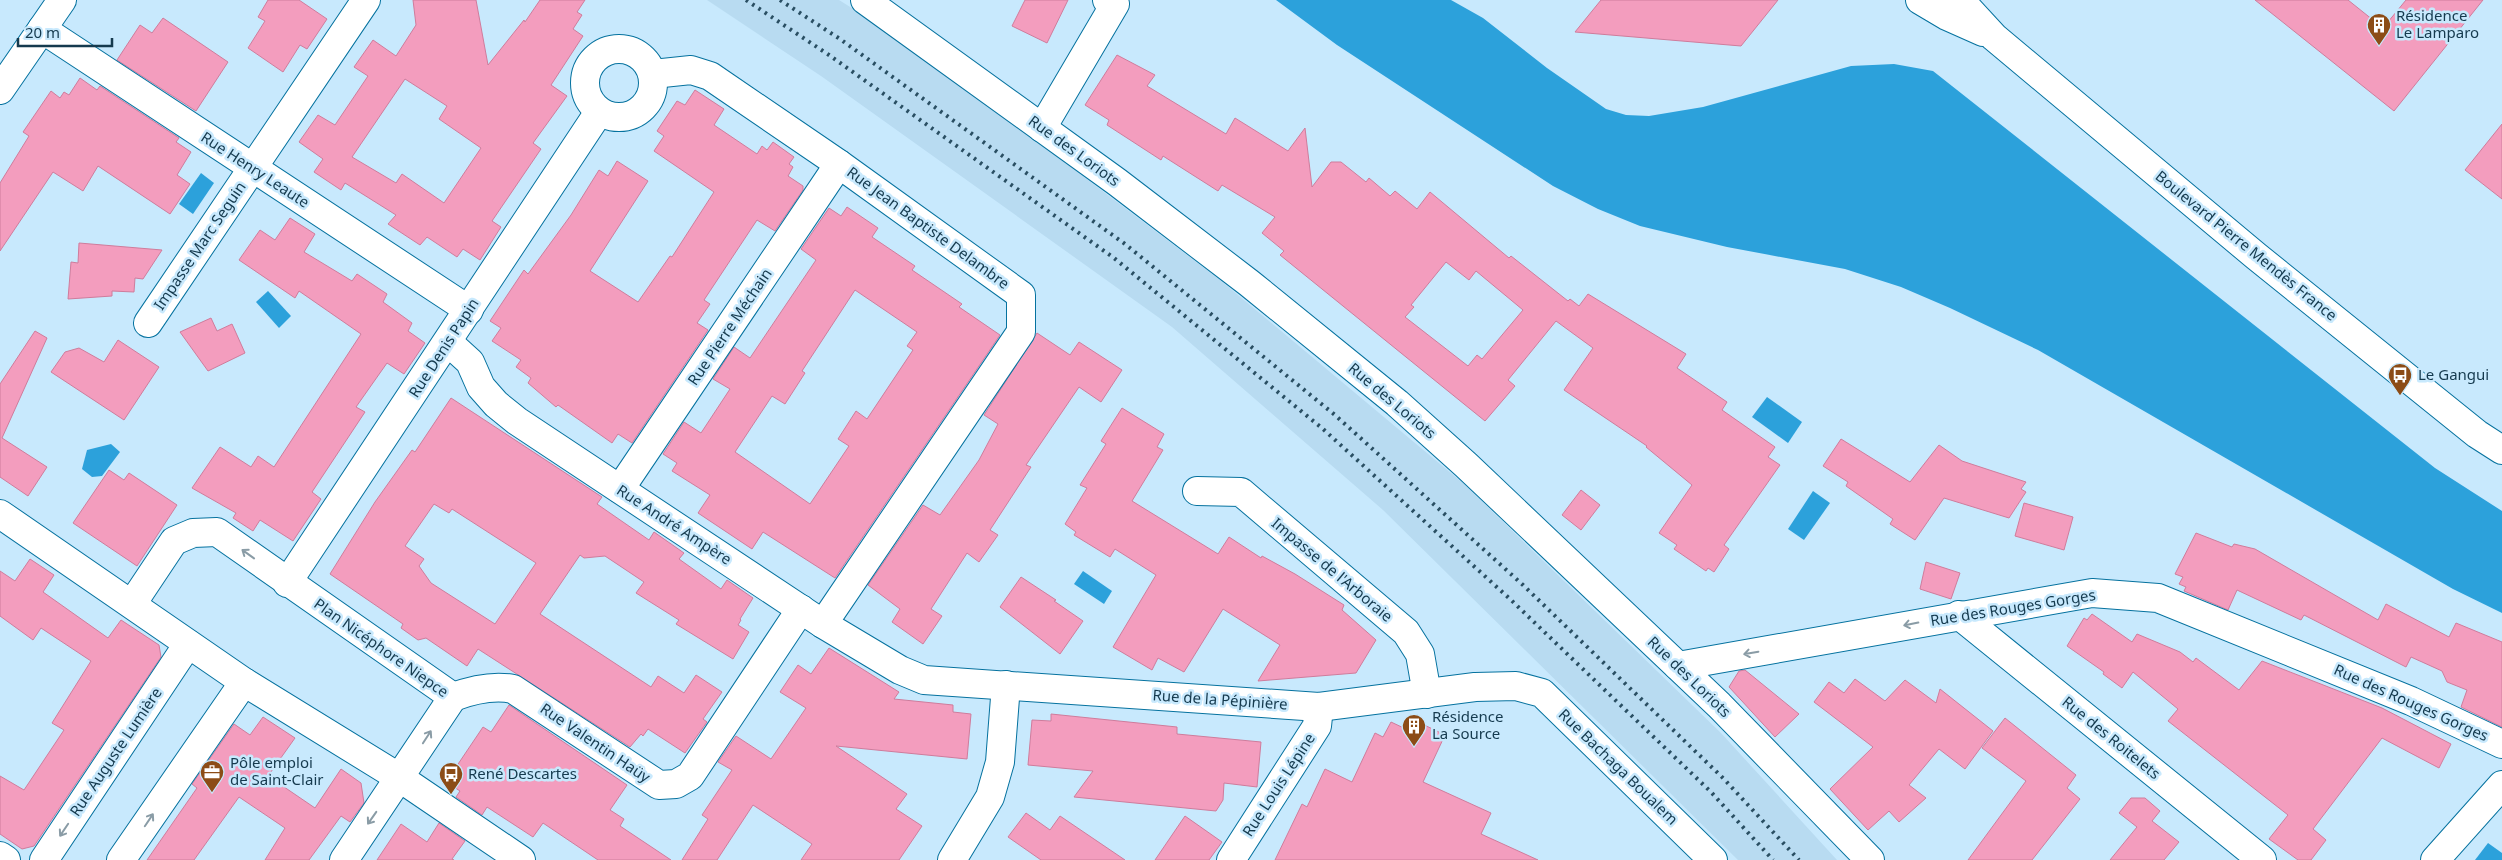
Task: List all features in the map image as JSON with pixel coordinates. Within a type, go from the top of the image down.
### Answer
[{"type":"street","points":[[0,90],[62,0]]},
{"type":"street","name":"Impasse Marc Seguin","points":[[148,323],[366,0]]},
{"type":"street","name":"Rue des Loriots","points":[[865,0],[1118,182],[1241,277],[1397,403],[1678,666],[1776,762],[1870,860]]},
{"type":"street","points":[[1042,128],[1115,4],[1107,0]]},
{"type":"street","name":"Boulevard Pierre Mendès France","points":[[1920,0],[1946,16],[1994,37]]},
{"type":"street","name":"Boulevard Pierre Mendès France","points":[[1960,0],[1994,37],[2264,262],[2477,434],[2502,450]]},
{"type":"street","name":"Rue Henry Leaute","points":[[42,29],[469,310]]},
{"type":"street","points":[[619,48],[633,51],[644,59],[653,74],[653,93],[646,105],[632,116],[618,118],[600,112],[586,95],[584,81],[589,64],[602,53],[619,48]]},
{"type":"street","name":"Rue Jean Baptiste Delambre","points":[[653,74],[691,70],[710,76],[839,164],[1021,295],[1021,332],[812,616]]},
{"type":"street","name":"Rue Denis Papin","points":[[287,582],[600,112]]},
{"type":"street","name":"Rue Pierre Méchain","points":[[620,489],[839,164]]},
{"type":"street","name":"Rue André Ampère","points":[[448,342],[470,362],[481,387],[496,404],[518,421],[812,616],[900,670],[924,680]]},
{"type":"street","name":"Impasse de l'Arboraie","points":[[1197,491],[1241,492],[1406,632],[1420,654],[1427,694]]},
{"type":"street","points":[[0,514],[244,682],[400,778],[521,860]]},
{"type":"street","name":"Plan Nicéphore Niepce","points":[[132,604],[174,540],[193,533],[217,532],[453,697],[344,860]]},
{"type":"street","name":"Rue des Rouges Gorges","points":[[1678,666],[2092,593],[2158,598],[2411,701],[2502,744]]},
{"type":"street","name":"Rue des Roitelets","points":[[1959,615],[2262,860]]},
{"type":"street","name":"Rue Valentin Haüy","points":[[453,697],[485,688],[502,687],[512,689],[659,785],[676,784],[690,776],[812,616]]},
{"type":"street","name":"Rue Auguste Lumière","points":[[44,860],[188,644]]},
{"type":"street","name":"Rue de la Pépinière","points":[[924,680],[1319,707],[1475,687],[1516,686]]},
{"type":"street","points":[[121,860],[244,682]]},
{"type":"street","points":[[952,860],[990,798],[1000,762],[1006,685]]},
{"type":"street","name":"Rue Bachaga Boualem","points":[[1516,686],[1542,693],[1714,860]]},
{"type":"street","name":"Rue Louis Lépine","points":[[1231,860],[1317,726],[1319,707]]},
{"type":"street","points":[[2435,860],[2502,784]]},
{"type":"street","points":[[0,856],[6,860]]},
{"type":"shaded area","points":[[707,0],[839,0],[906,42],[1220,280],[1464,484],[1721,733],[1837,860],[1738,860],[1383,510],[1172,327],[821,76]]},
{"type":"water","points":[[1276,0],[1451,0],[1483,18],[1547,68],[1606,109],[1626,115],[1649,116],[1703,107],[1851,66],[1894,64],[1933,71],[2435,468],[2502,511],[2502,613],[2453,589],[2038,350],[1950,308],[1901,287],[1845,269],[1727,247],[1640,226],[1598,209],[1553,186],[1337,45]]},
{"type":"water","points":[[201,173],[214,183],[193,214],[179,204]]},
{"type":"water","points":[[268,291],[291,316],[279,328],[256,302]]},
{"type":"water","points":[[1767,397],[1802,422],[1788,443],[1752,417]]},
{"type":"water","points":[[111,444],[120,452],[102,476],[92,477],[82,469],[87,450]]},
{"type":"water","points":[[1813,491],[1830,503],[1804,540],[1788,529]]},
{"type":"water","points":[[1083,571],[1112,591],[1104,604],[1074,584]]},
{"type":"water","points":[[2488,843],[2502,853],[2502,860],[2475,860]]},
{"type":"building","points":[[268,0],[299,0],[327,19],[307,49],[300,45],[283,72],[248,48],[265,21],[258,17]]},
{"type":"building","points":[[413,0],[476,0],[488,65],[524,20],[525,22],[540,0],[585,0],[577,12],[582,15],[573,29],[583,36],[551,85],[567,96],[533,143],[541,149],[492,221],[501,227],[480,260],[463,249],[457,257],[427,237],[420,245],[388,224],[396,215],[345,183],[341,190],[314,172],[323,159],[299,142],[318,115],[335,125],[368,76],[354,67],[373,40],[396,56],[416,25]],"holes":[[[405,79],[447,106],[439,119],[481,148],[444,203],[402,174],[396,183],[352,157]]]},
{"type":"building","points":[[1025,0],[1068,0],[1047,43],[1012,26]]},
{"type":"building","points":[[1601,0],[1778,0],[1741,46],[1575,32]]},
{"type":"building","name":"Résidence Le Lamparo","points":[[2255,0],[2348,0],[2383,28],[2406,0],[2483,0],[2394,111]]},
{"type":"building","points":[[163,18],[228,62],[196,111],[117,60],[140,25],[152,33]]},
{"type":"building","points":[[1117,55],[1155,75],[1147,86],[1226,134],[1235,118],[1288,151],[1305,128],[1312,187],[1331,162],[1341,162],[1366,182],[1369,178],[1390,196],[1395,191],[1417,209],[1430,192],[1509,258],[1511,256],[1568,301],[1570,299],[1579,306],[1588,294],[1686,354],[1677,368],[1727,402],[1722,410],[1775,447],[1768,457],[1780,465],[1724,545],[1729,549],[1714,572],[1708,568],[1706,571],[1674,549],[1677,545],[1659,533],[1692,485],[1647,446],[1564,390],[1593,348],[1556,321],[1508,380],[1515,386],[1485,421],[1280,255],[1284,251],[1262,233],[1275,217],[1222,185],[1218,191],[1163,156],[1161,160],[1107,125],[1109,120],[1085,105]],"holes":[[[1446,262],[1469,280],[1476,271],[1523,310],[1482,359],[1477,355],[1468,366],[1405,317],[1414,307],[1411,305]]]},
{"type":"building","points":[[80,78],[97,90],[100,86],[179,138],[176,142],[191,152],[177,175],[190,184],[170,214],[98,166],[83,191],[53,172],[0,251],[0,183],[29,136],[23,132],[51,91],[60,98],[64,92],[69,95]]},
{"type":"building","points":[[695,90],[724,109],[714,125],[757,154],[762,146],[767,150],[773,142],[794,157],[789,164],[793,167],[788,176],[803,186],[803,190],[775,231],[757,220],[704,300],[710,304],[697,323],[708,330],[632,443],[618,434],[612,443],[558,405],[556,407],[528,383],[531,378],[516,367],[521,360],[492,341],[501,328],[490,321],[524,270],[528,274],[571,215],[599,170],[608,176],[617,161],[648,181],[590,271],[638,302],[670,256],[672,257],[714,192],[654,151],[664,136],[657,131],[677,101],[685,105]]},
{"type":"building","points":[[2502,124],[2502,199],[2465,170]]},
{"type":"building","points":[[847,207],[878,228],[872,237],[915,266],[912,270],[962,304],[959,307],[1000,335],[835,578],[763,532],[752,549],[698,513],[710,495],[672,471],[677,463],[663,454],[684,422],[701,433],[730,389],[713,379],[734,347],[750,358],[816,260],[801,249],[829,208],[841,216]],"holes":[[[855,290],[917,332],[907,346],[913,350],[867,419],[856,411],[838,439],[849,446],[810,504],[735,452],[772,396],[785,404],[805,373],[802,371]]]},
{"type":"building","points":[[290,218],[315,234],[304,252],[352,281],[357,274],[387,294],[383,302],[412,323],[408,331],[425,343],[404,374],[387,363],[356,407],[365,412],[312,492],[321,499],[293,541],[260,520],[253,531],[233,518],[236,513],[192,488],[220,447],[251,467],[258,456],[274,467],[361,334],[299,291],[295,298],[239,260],[260,230],[275,240]]},
{"type":"building","points":[[79,243],[162,250],[143,279],[135,278],[134,292],[112,291],[112,296],[68,299],[71,262],[78,263]]},
{"type":"building","points":[[211,318],[217,331],[232,324],[245,353],[208,371],[180,332]]},
{"type":"building","points":[[35,331],[47,338],[2,438],[47,467],[28,496],[0,477],[0,384]]},
{"type":"building","points":[[1037,333],[1070,355],[1079,342],[1122,370],[1101,402],[1079,387],[1026,465],[1031,467],[990,530],[998,535],[979,562],[967,553],[931,609],[942,616],[923,644],[892,622],[900,609],[868,585],[923,505],[940,515],[979,460],[998,424],[984,415]]},
{"type":"building","points":[[118,340],[159,367],[124,420],[51,372],[65,352],[79,348],[104,362]]},
{"type":"building","points":[[451,398],[602,497],[597,504],[649,540],[654,532],[684,553],[679,559],[721,589],[727,580],[753,598],[738,625],[749,632],[733,659],[676,624],[679,620],[636,593],[644,582],[605,556],[584,558],[580,555],[540,614],[651,687],[658,676],[684,693],[696,675],[722,692],[703,719],[707,722],[685,753],[648,729],[630,747],[478,649],[467,666],[426,638],[418,640],[401,628],[403,624],[330,574],[375,502],[412,450],[415,452]],"holes":[[[434,504],[449,513],[452,509],[536,563],[495,624],[431,583],[419,566],[424,559],[405,546]]]},
{"type":"building","points":[[1122,408],[1164,434],[1157,447],[1163,450],[1132,501],[1218,554],[1229,537],[1261,558],[1262,556],[1295,574],[1344,605],[1342,610],[1376,640],[1356,673],[1258,681],[1280,645],[1223,609],[1184,672],[1158,658],[1152,670],[1113,647],[1156,575],[1115,549],[1110,557],[1074,535],[1076,532],[1065,524],[1087,488],[1080,485],[1106,444],[1101,441]]},
{"type":"building","points":[[1841,439],[1910,482],[1939,445],[1962,461],[2026,482],[2021,489],[2026,492],[2009,518],[1944,498],[1915,540],[1890,524],[1893,519],[1846,486],[1848,482],[1823,466]]},
{"type":"building","points":[[109,470],[124,480],[129,473],[177,505],[137,566],[73,523]]},
{"type":"building","points":[[1581,490],[1600,505],[1581,530],[1562,515]]},
{"type":"building","points":[[2024,503],[2073,517],[2064,550],[2015,536]]},
{"type":"building","points":[[2196,533],[2232,547],[2234,544],[2255,549],[2378,620],[2386,604],[2449,637],[2456,623],[2502,642],[2502,727],[2461,707],[2467,690],[2447,682],[2442,671],[2411,657],[2406,667],[2304,615],[2301,620],[2237,590],[2228,610],[2184,591],[2186,587],[2179,584],[2183,577],[2175,574]]},
{"type":"building","points":[[30,559],[54,575],[43,592],[108,638],[121,620],[159,645],[161,657],[34,846],[22,849],[0,834],[0,776],[24,790],[64,730],[52,723],[91,661],[41,628],[33,640],[0,616],[0,571],[15,581]]},
{"type":"building","points":[[1926,562],[1960,573],[1951,599],[1920,589]]},
{"type":"building","points":[[1021,577],[1083,621],[1060,654],[1000,607]]},
{"type":"building","points":[[2092,614],[2132,642],[2137,634],[2180,652],[2193,662],[2196,658],[2239,690],[2262,661],[2382,708],[2451,744],[2439,768],[2382,738],[2313,829],[2326,840],[2311,860],[2298,860],[2269,839],[2288,815],[2168,721],[2178,709],[2133,672],[2122,688],[2103,674],[2104,672],[2067,646],[2084,618],[2087,620]]},
{"type":"building","points":[[829,648],[899,692],[894,699],[953,705],[953,712],[971,714],[967,759],[836,746],[907,794],[896,809],[922,826],[899,860],[801,860],[812,844],[753,805],[717,860],[682,860],[708,819],[702,815],[732,770],[718,762],[736,736],[771,759],[806,708],[780,692],[798,665],[811,674]]},
{"type":"building","points":[[1745,670],[1799,714],[1775,737],[1729,687],[1739,671]]},
{"type":"building","points":[[1855,679],[1885,701],[1905,680],[1936,703],[1940,689],[1993,731],[1965,769],[1939,749],[1909,785],[1926,798],[1899,822],[1889,811],[1868,830],[1830,789],[1873,747],[1814,702],[1829,682],[1844,693]]},
{"type":"building","points":[[509,705],[627,785],[610,810],[624,819],[620,826],[671,860],[598,860],[543,823],[533,837],[487,807],[482,815],[456,797],[460,791],[446,782],[483,727],[491,732]]},
{"type":"building","points":[[1051,714],[1177,727],[1177,734],[1261,742],[1257,787],[1224,783],[1223,800],[1216,811],[1074,797],[1093,771],[1028,765],[1032,720],[1051,721]]},
{"type":"building","points":[[263,717],[295,738],[268,776],[315,808],[341,769],[361,783],[364,803],[350,822],[341,816],[309,860],[265,860],[285,828],[239,797],[194,860],[147,860],[197,788],[192,784],[234,724],[250,735]]},
{"type":"building","points":[[2005,718],[2076,775],[2067,788],[2080,799],[2032,860],[1968,860],[2026,781],[1982,748]]},
{"type":"building","points":[[1414,720],[1445,735],[1423,782],[1491,813],[1481,834],[1538,860],[1275,860],[1302,804],[1307,807],[1325,769],[1352,782],[1375,733],[1383,737],[1391,722],[1408,730]]},
{"type":"building","points":[[2131,798],[2145,798],[2160,811],[2152,821],[2179,842],[2164,860],[2110,860],[2137,827],[2119,813]]},
{"type":"building","points":[[1026,813],[1050,830],[1060,816],[1125,860],[1041,860],[1008,837]]},
{"type":"building","points":[[1185,816],[1222,842],[1209,860],[1155,860]]},
{"type":"building","points":[[439,823],[465,841],[452,859],[454,860],[377,860],[401,824],[427,842]]},
{"type":"railway","points":[[746,0],[829,55],[1114,258],[1323,429],[1510,599],[1711,792],[1773,860]]},
{"type":"railway","points":[[780,0],[840,39],[1125,244],[1335,415],[1523,585],[1724,779],[1799,860]]},
{"type":"place","name":"Résidence Le Lamparo","points":[[2379,46]]},
{"type":"place","name":"Le Gangui","points":[[2400,396]]},
{"type":"place","name":"Résidence La Source","points":[[1414,747]]},
{"type":"place","name":"Pôle emploi de Saint-Clair","points":[[212,793]]},
{"type":"place","name":"René Descartes","points":[[451,795]]}]
